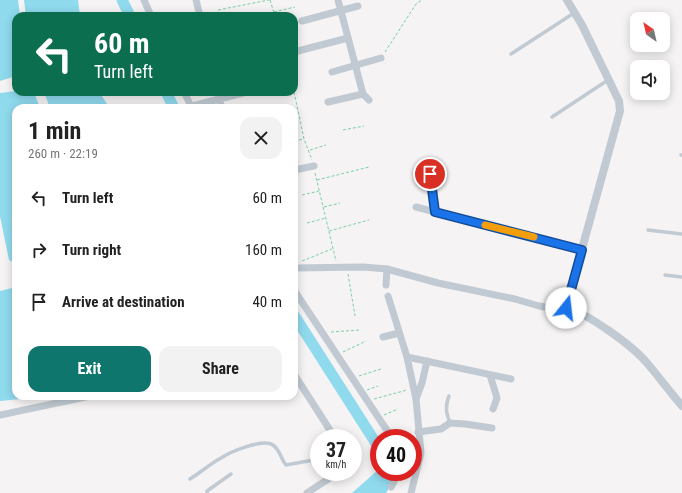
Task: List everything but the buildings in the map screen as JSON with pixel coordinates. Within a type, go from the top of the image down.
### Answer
[{"type":"street","points":[[144,0],[149,12]]},
{"type":"street","points":[[196,0],[199,12]]},
{"type":"street","points":[[338,0],[363,94],[369,100]]},
{"type":"street","points":[[566,308],[620,111],[619,101],[567,0]]},
{"type":"street","points":[[302,21],[358,6]]},
{"type":"street","points":[[298,51],[348,38]]},
{"type":"street","points":[[332,72],[381,58]]},
{"type":"street","points":[[328,102],[363,94]]},
{"type":"street","points":[[202,104],[231,96]]},
{"type":"street","points":[[219,99],[221,104]]},
{"type":"street","points":[[298,169],[314,166]]},
{"type":"street","points":[[416,206],[582,250]]},
{"type":"street","points":[[298,268],[347,267],[387,269],[438,283],[515,299],[539,306],[576,310],[634,351],[646,362],[682,406]]},
{"type":"street","points":[[386,285],[387,269]]},
{"type":"street","points":[[298,296],[386,429]]},
{"type":"street","points":[[388,296],[407,357],[416,399],[418,429]]},
{"type":"street","points":[[382,337],[399,333]]},
{"type":"street","points":[[407,357],[511,379]]},
{"type":"street","points":[[416,399],[422,383],[427,361]]},
{"type":"street","points":[[490,375],[497,398],[493,409]]},
{"type":"street","points":[[298,380],[329,429]]},
{"type":"street","points":[[0,415],[71,400]]},
{"type":"street","points":[[422,431],[441,429],[450,422],[492,428]]},
{"type":"street","points":[[307,493],[325,481]]},
{"type":"street","points":[[392,487],[395,481]]},
{"type":"street","points":[[411,493],[415,481]]},
{"type":"lane","points":[[510,54],[575,13]]},
{"type":"lane","points":[[552,117],[608,80]]},
{"type":"lane","points":[[430,174],[435,212]]},
{"type":"lane","points":[[648,230],[682,234]]},
{"type":"lane","points":[[665,275],[682,277]]},
{"type":"lane","points":[[449,396],[446,403],[446,414],[450,422]]},
{"type":"lane","points":[[190,479],[224,456],[247,446],[266,442],[273,445],[282,456],[286,465],[310,461]]},
{"type":"lane","points":[[207,493],[207,491],[231,474]]},
{"type":"path","points":[[218,10],[270,0],[274,12],[295,7]]},
{"type":"path","points":[[415,0],[416,4]]},
{"type":"path","points":[[381,58],[416,4],[422,0]]},
{"type":"path","points":[[298,115],[314,166],[332,249],[338,268]]},
{"type":"path","points":[[343,130],[364,126]]},
{"type":"path","points":[[298,140],[304,138]]},
{"type":"path","points":[[309,150],[326,145]]},
{"type":"path","points":[[316,180],[369,167]]},
{"type":"path","points":[[302,195],[320,191]]},
{"type":"path","points":[[323,207],[340,203]]},
{"type":"path","points":[[307,223],[326,218]]},
{"type":"path","points":[[329,231],[369,220]]},
{"type":"path","points":[[300,261],[332,249]]},
{"type":"path","points":[[347,267],[355,316]]},
{"type":"path","points":[[322,333],[360,330]]},
{"type":"path","points":[[337,355],[366,341]]},
{"type":"path","points":[[352,378],[381,369]]},
{"type":"path","points":[[361,392],[378,386]]},
{"type":"path","points":[[379,397],[413,388]]},
{"type":"path","points":[[376,414],[384,415],[398,409]]},
{"type":"water","points":[[0,0],[18,0],[20,12],[12,12],[12,77],[0,81]]},
{"type":"water","points":[[24,0],[78,0],[80,12],[26,12]]},
{"type":"water","points":[[12,92],[12,96],[36,96],[38,104],[12,104],[12,262],[9,260],[0,216],[0,93]]},
{"type":"water","points":[[46,96],[102,96],[107,104],[48,104]]},
{"type":"water","points":[[12,288],[12,400],[0,401],[0,291]]},
{"type":"water","points":[[370,477],[370,481],[393,481],[386,493],[352,493]]},
{"type":"waterway","points":[[122,0],[128,12]]},
{"type":"waterway","points":[[168,96],[172,104]]},
{"type":"waterway","points":[[298,321],[370,434]]},
{"type":"slow traffic","points":[[485,225],[534,237]]},
{"type":"route","points":[[430,174],[435,212],[582,250],[566,308]]}]
